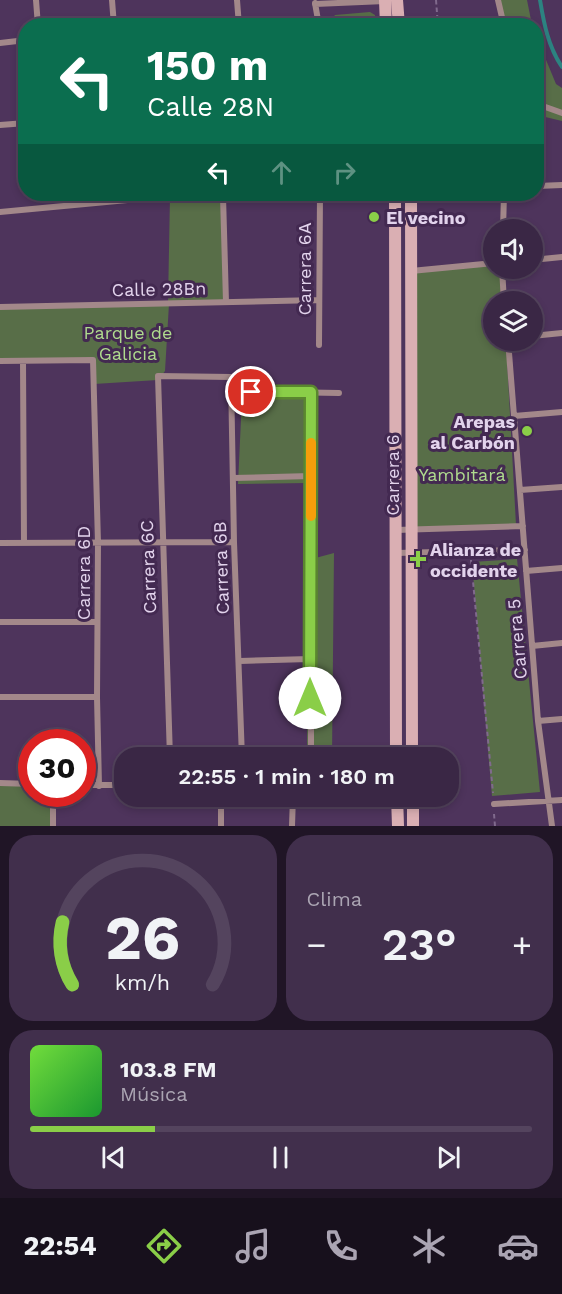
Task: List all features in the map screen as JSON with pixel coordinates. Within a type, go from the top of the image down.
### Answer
[{"type":"main road","points":[[387,18],[389,0]]},
{"type":"main road","points":[[389,0],[396,18]]},
{"type":"main road","name":"Carrera 6","points":[[395,201],[396,747]]},
{"type":"main road","name":"Carrera 6","points":[[411,201],[412,747]]},
{"type":"main road","points":[[397,807],[398,826]]},
{"type":"main road","points":[[413,807],[413,826]]},
{"type":"street","points":[[36,0],[37,18]]},
{"type":"street","points":[[112,0],[113,18]]},
{"type":"street","points":[[237,0],[238,18]]},
{"type":"street","points":[[318,18],[315,2],[389,0]]},
{"type":"street","points":[[498,0],[502,18]]},
{"type":"street","points":[[0,43],[18,41]]},
{"type":"street","points":[[544,106],[562,112]]},
{"type":"street","points":[[0,125],[18,124]]},
{"type":"street","points":[[544,186],[562,185]]},
{"type":"street","points":[[0,212],[110,201]]},
{"type":"street","points":[[224,201],[226,302]]},
{"type":"street","name":"Carrera 6A","points":[[319,345],[320,201]]},
{"type":"street","points":[[503,219],[504,201]]},
{"type":"street","points":[[543,259],[562,257]]},
{"type":"street","points":[[411,271],[483,264]]},
{"type":"street","name":"Calle 28Bn","points":[[0,307],[319,300]]},
{"type":"street","points":[[543,335],[562,333]]},
{"type":"street","name":"Carrera 5","points":[[509,351],[538,721],[552,826]]},
{"type":"street","name":"Carrera 6D","points":[[23,361],[93,360],[98,543],[99,786]]},
{"type":"street","points":[[0,361],[23,361],[24,543]]},
{"type":"street","name":"Carrera 6B","points":[[158,376],[231,377],[234,542],[242,747]]},
{"type":"street","name":"Carrera 6C","points":[[158,376],[170,747]]},
{"type":"street","points":[[231,391],[339,393]]},
{"type":"street","points":[[311,392],[311,747]]},
{"type":"street","points":[[514,416],[562,412]]},
{"type":"street","points":[[233,478],[311,476]]},
{"type":"street","points":[[520,490],[562,487]]},
{"type":"street","points":[[396,530],[523,526]]},
{"type":"street","points":[[0,543],[234,542]]},
{"type":"street","points":[[396,553],[525,550]]},
{"type":"street","points":[[526,571],[562,568]]},
{"type":"street","points":[[0,622],[98,622]]},
{"type":"street","points":[[532,646],[562,643]]},
{"type":"street","points":[[240,661],[310,659]]},
{"type":"street","points":[[0,697],[97,697]]},
{"type":"street","points":[[538,721],[562,719]]},
{"type":"street","points":[[0,783],[18,784]]},
{"type":"street","points":[[96,786],[114,785]]},
{"type":"street","points":[[494,804],[562,800]]},
{"type":"street","points":[[53,807],[53,826]]},
{"type":"street","points":[[221,807],[221,826]]},
{"type":"street","points":[[292,807],[292,826]]},
{"type":"path","points":[[436,0],[437,18]]},
{"type":"path","points":[[472,562],[495,826]]},
{"type":"green space","points":[[497,0],[527,0],[531,18],[501,18]]},
{"type":"green space","points":[[370,12],[375,18],[333,18],[335,15]]},
{"type":"green space","points":[[544,55],[556,84],[562,88],[562,121],[544,117]]},
{"type":"green space","name":"Parque de Galicia","points":[[170,201],[223,201],[226,302],[169,304],[165,371],[158,380],[94,384],[93,361],[0,361],[0,307],[168,303]]},
{"type":"green space","name":"Yambitará","points":[[483,264],[483,279],[503,279],[503,291],[483,291],[483,351],[507,351],[516,525],[410,529],[411,271]]},
{"type":"green space","points":[[311,395],[308,483],[238,484],[242,397]]},
{"type":"green space","points":[[334,553],[332,747],[307,747],[308,560]]},
{"type":"green space","points":[[517,559],[540,792],[492,796],[472,562]]},
{"type":"green space","points":[[0,783],[18,784],[18,807],[52,807],[51,826],[0,826]]},
{"type":"waterway","points":[[540,0],[543,18]]},
{"type":"waterway","points":[[544,21],[550,43],[562,67]]},
{"type":"slow traffic","points":[[311,443],[311,516]]},
{"type":"place","name":"El vecino","points":[[374,217]]},
{"type":"place","name":"Arepas al Carbón","points":[[527,431]]},
{"type":"place","name":"Alianza de occidente","points":[[418,559]]},
{"type":"route","points":[[251,392],[311,392],[310,698]]}]
